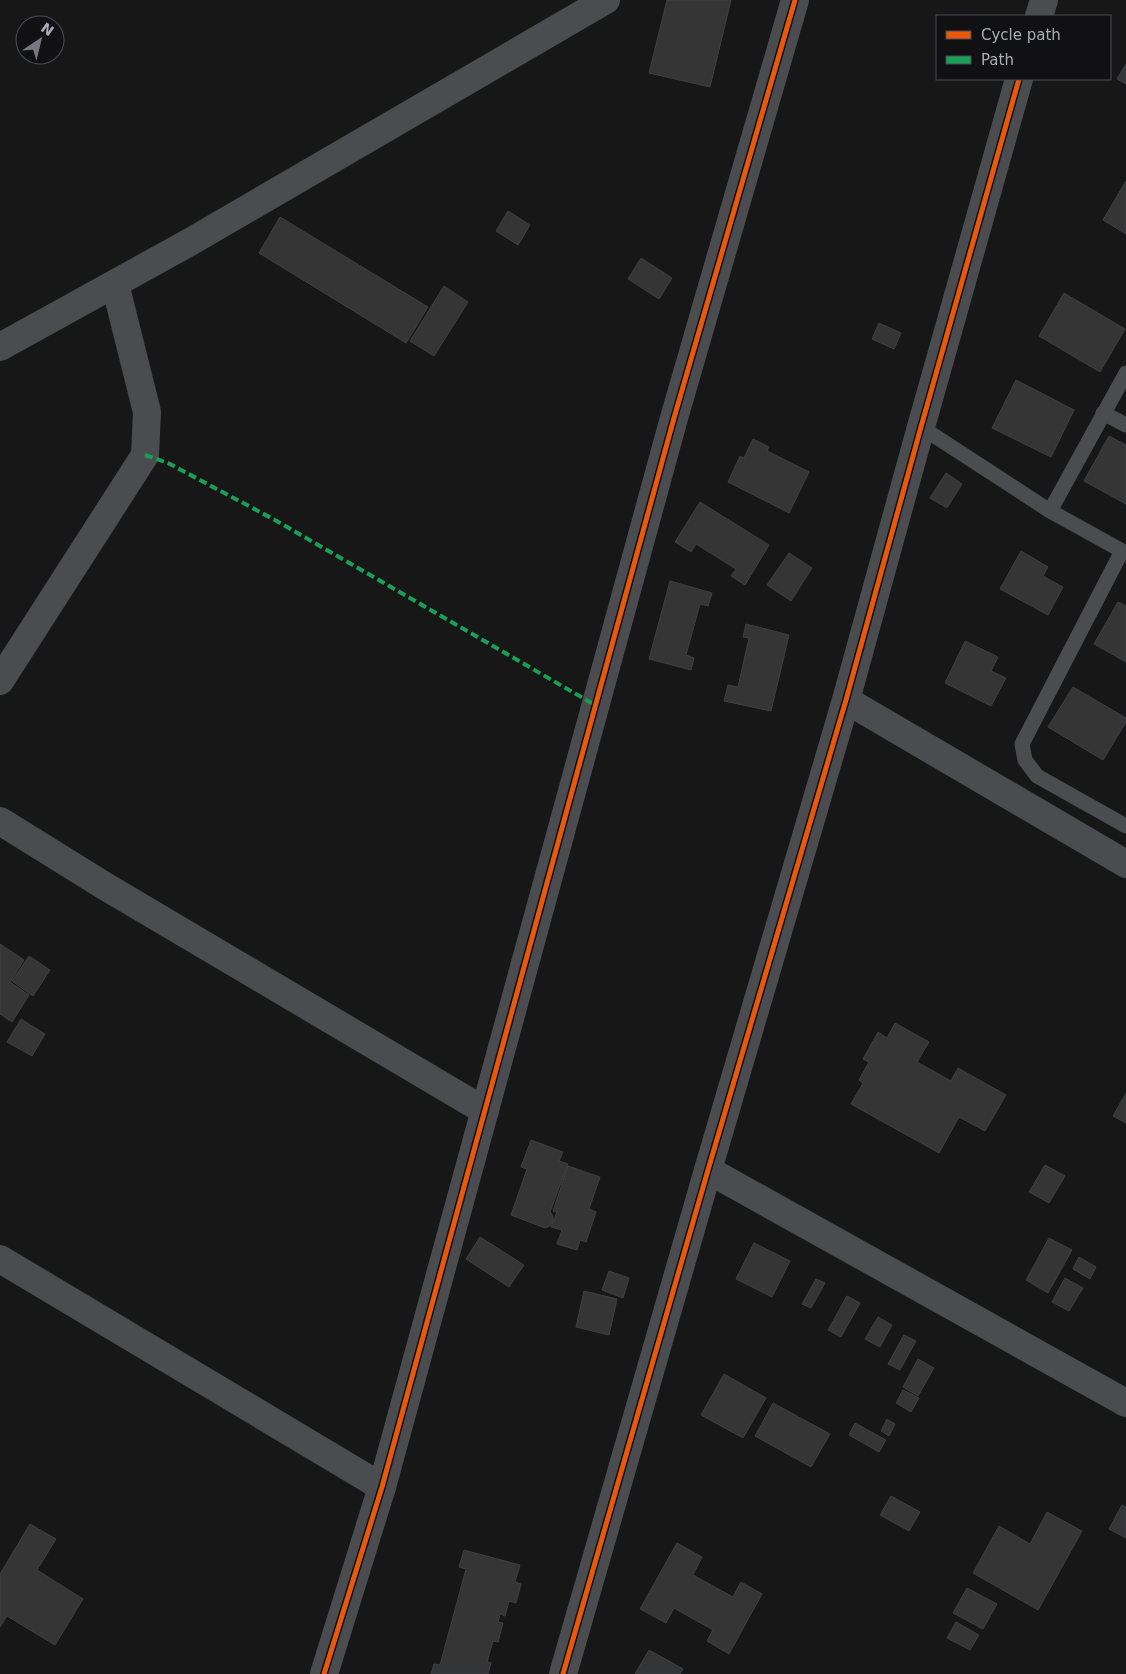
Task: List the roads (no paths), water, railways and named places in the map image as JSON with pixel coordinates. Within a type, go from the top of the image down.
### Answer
[{"type":"street","points":[[0,347],[207,232],[606,0]]},
{"type":"street","points":[[324,1674],[382,1487],[674,418],[795,0]]},
{"type":"street","points":[[1039,15],[1044,0]]},
{"type":"street","points":[[563,1674],[846,700],[1019,80]]},
{"type":"street","points":[[0,681],[145,455],[147,412],[115,284]]},
{"type":"street","points":[[846,700],[1126,864]]},
{"type":"street","points":[[0,821],[103,885],[484,1111]]},
{"type":"street","points":[[708,1170],[1126,1403]]},
{"type":"street","points":[[0,1260],[382,1487]]},
{"type":"lane","points":[[1050,511],[1126,373]]},
{"type":"lane","points":[[1103,413],[1126,425]]},
{"type":"lane","points":[[921,427],[1050,511],[1124,552],[1022,744],[1026,760],[1037,776],[1126,826]]}]
